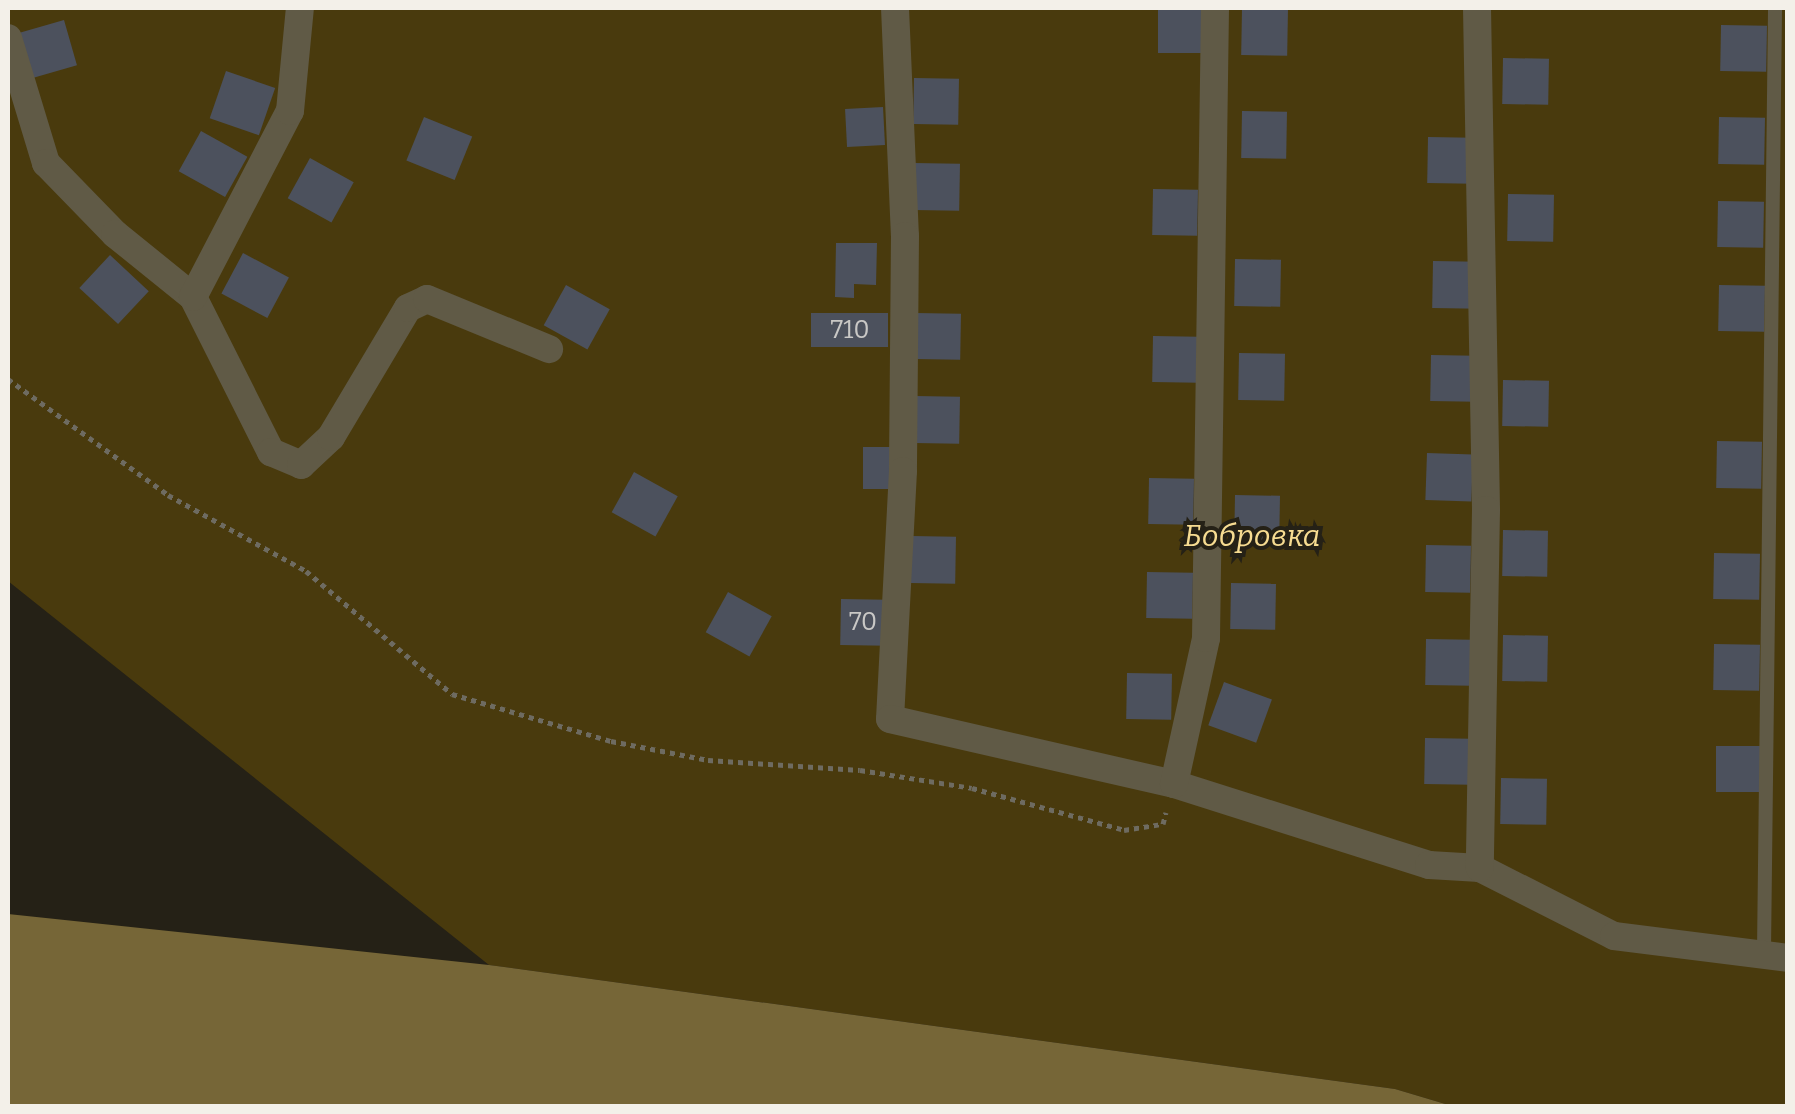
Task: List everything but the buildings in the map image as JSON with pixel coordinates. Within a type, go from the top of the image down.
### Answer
[{"type":"street","points":[[192,297],[290,110],[300,8]]},
{"type":"street","points":[[894,8],[905,236],[903,471],[890,718],[1174,784],[1429,865],[1480,868],[1614,936],[1776,955]]},
{"type":"street","points":[[1174,784],[1206,638],[1214,8]]},
{"type":"street","points":[[1477,8],[1486,510],[1480,868]]},
{"type":"street","points":[[8,38],[46,163],[114,234],[192,297],[271,452],[302,465],[331,437],[408,308],[427,299],[458,307],[550,349]]},
{"type":"lane","points":[[1776,8],[1776,955]]},
{"type":"path","points":[[8,379],[168,495],[306,571],[452,694],[611,741],[708,760],[860,770],[972,788],[1124,830],[1163,824],[1174,784]]},
{"type":"green space","name":"Бобровка","points":[[8,8],[1787,8],[1787,1106],[1452,1106],[1395,1089],[489,965],[8,581]]},
{"type":"shaded area","points":[[8,914],[489,965],[1395,1089],[1452,1106],[8,1106]]}]
